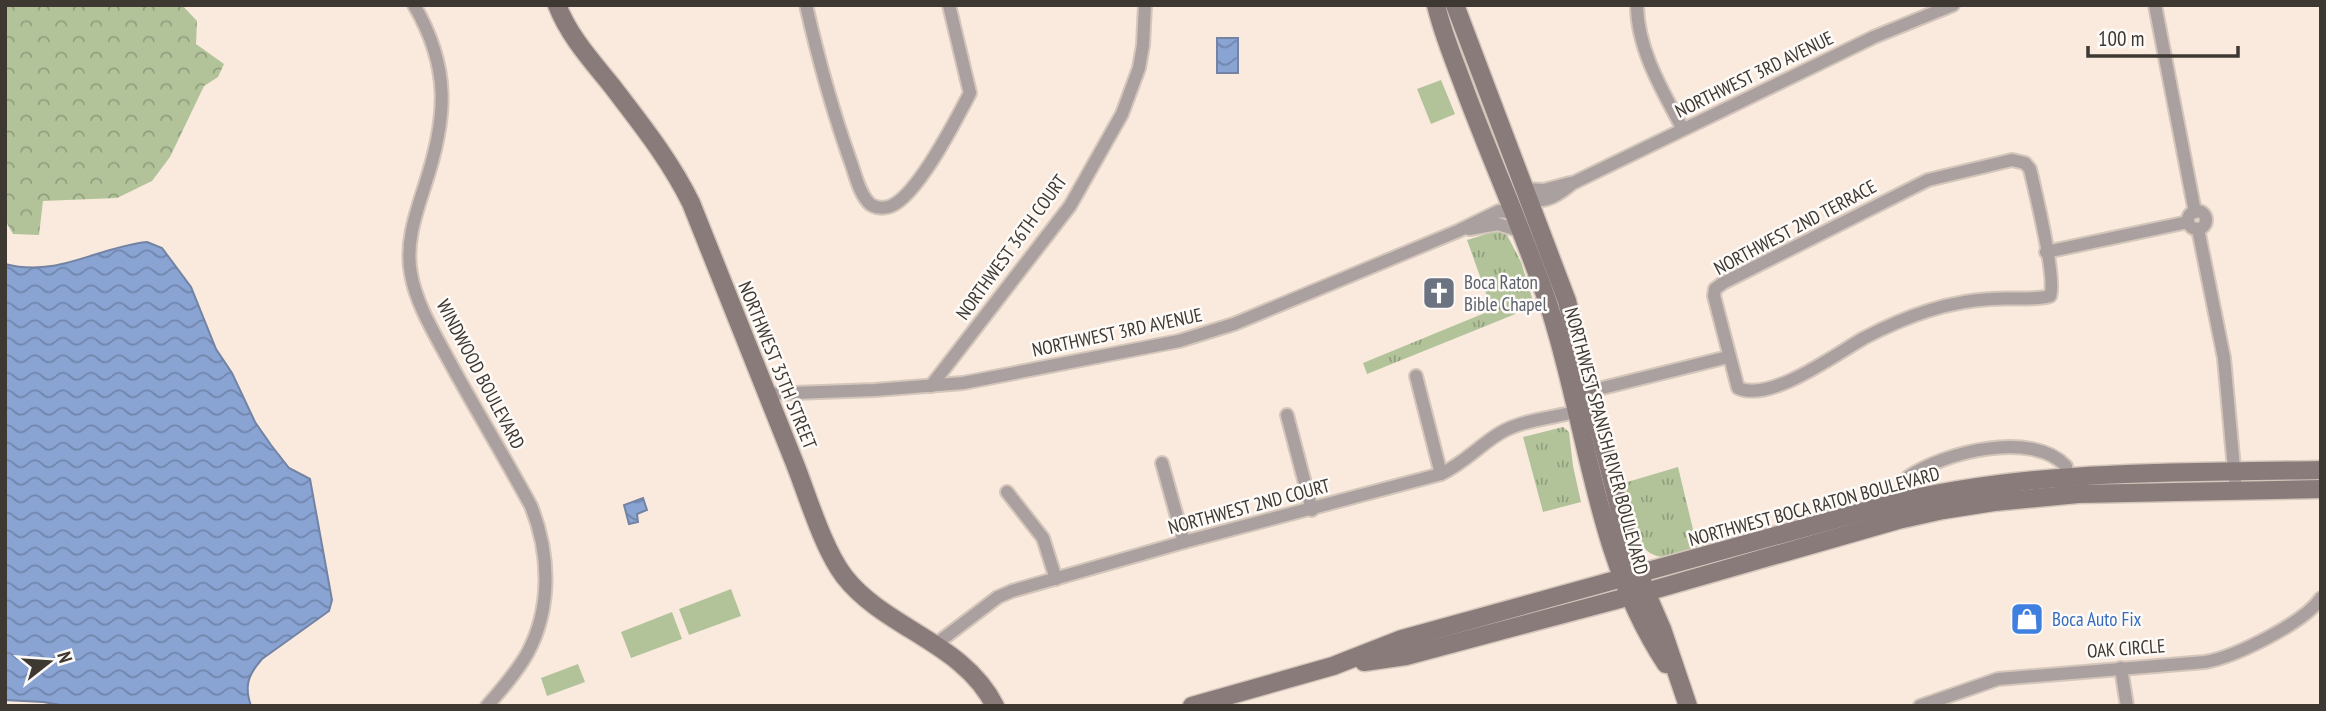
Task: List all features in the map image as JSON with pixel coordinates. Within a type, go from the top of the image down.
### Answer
[{"type":"street","name":"WINDWOOD BOULEVARD","points":[[414,5],[431,40],[437,61],[442,112],[435,153],[412,227],[410,272],[420,304],[437,338],[531,506],[538,524],[546,562],[544,601],[528,652],[487,706]]},
{"type":"street","name":"NORTHWEST 35TH STREET","points":[[556,5],[568,31],[649,133],[677,175],[691,203],[766,394],[839,568],[866,599],[936,644],[971,671],[995,706]]},
{"type":"street","points":[[806,5],[830,101],[865,197],[879,208],[890,207],[902,199],[936,157],[970,93],[949,5]]},
{"type":"street","name":"NORTHWEST 36TH COURT","points":[[931,386],[1070,206],[1122,114],[1139,68],[1145,5]]},
{"type":"street","points":[[1437,5],[1456,32],[1486,89]]},
{"type":"street","name":"NORTHWEST SPANISH RIVER BOULEVARD","points":[[1437,5],[1472,109],[1552,316],[1604,525],[1621,579]]},
{"type":"street","name":"NORTHWEST SPANISH RIVER BOULEVARD","points":[[1455,5],[1568,305],[1638,588],[1662,629],[1688,706]]},
{"type":"street","points":[[1637,5],[1638,25],[1643,42],[1683,130]]},
{"type":"street","name":"NORTHWEST 3RD AVENUE","points":[[1527,194],[1545,200],[1563,192],[1573,183],[1874,37],[1953,5]]},
{"type":"street","points":[[2155,5],[2194,221],[2224,358],[2236,491]]},
{"type":"street","points":[[1472,109],[1490,132],[1514,188],[1527,194]]},
{"type":"street","name":"NORTHWEST 2ND TERRACE","points":[[2012,160],[2025,163],[2030,169],[2046,252],[2052,291],[2050,296],[1965,301],[1933,309],[1906,317],[1808,371],[1760,390],[1743,391],[1738,388],[1714,296],[1716,289],[1723,283],[1928,180],[2012,160]]},
{"type":"street","name":"NORTHWEST 3RD AVENUE","points":[[766,394],[963,383],[1145,349],[1234,324],[1458,231],[1499,211],[1513,213]]},
{"type":"street","points":[[1513,213],[1528,224],[1551,279],[1568,305]]},
{"type":"street","points":[[2046,252],[2194,221]]},
{"type":"street","name":"NORTHWEST 3RD AVENUE","points":[[1458,231],[1498,224],[1520,231]]},
{"type":"street","points":[[1590,391],[1728,357]]},
{"type":"street","points":[[1416,376],[1441,474]]},
{"type":"street","name":"NORTHWEST 2ND COURT","points":[[936,644],[998,597],[1012,591],[1441,474],[1460,464],[1500,433],[1523,424],[1575,412]]},
{"type":"street","points":[[1287,415],[1312,510]]},
{"type":"street","points":[[1922,515],[1913,510],[1905,500],[1904,488],[1908,477],[1949,456],[1974,450],[2021,449],[2051,454],[2066,466],[2067,476],[2066,483],[2053,496]]},
{"type":"street","points":[[1163,463],[1184,542]]},
{"type":"street","name":"NORTHWEST BOCA RATON BOULEVARD","points":[[1333,666],[1406,656],[1638,588],[1905,500],[1985,484],[2067,476],[2321,470]]},
{"type":"street","name":"NORTHWEST BOCA RATON BOULEVARD","points":[[1192,706],[1333,666],[1402,639],[1621,579],[1638,588],[1922,515],[1987,502],[2053,496],[2321,489]]},
{"type":"street","points":[[1007,492],[1043,538],[1056,579]]},
{"type":"street","name":"OAK CIRCLE","points":[[1920,706],[1997,679],[2205,662],[2235,655],[2311,610],[2321,598]]},
{"type":"street","points":[[2121,668],[2127,706]]},
{"type":"green space","points":[[5,5],[182,5],[197,21],[196,44],[224,64],[218,77],[204,86],[170,157],[152,181],[117,198],[43,201],[39,235],[13,234],[5,220]]},
{"type":"green space","points":[[1441,80],[1455,114],[1431,124],[1417,89]]},
{"type":"green space","points":[[1496,231],[1507,235],[1521,262],[1534,304],[1367,374],[1363,363],[1492,310],[1467,240]]},
{"type":"green space","points":[[1563,427],[1569,432],[1581,502],[1543,512],[1523,437]]},
{"type":"green space","points":[[1678,467],[1698,550],[1670,557],[1656,556],[1644,548],[1624,483]]},
{"type":"green space","points":[[731,589],[741,616],[689,635],[679,609]]},
{"type":"green space","points":[[672,612],[682,639],[631,658],[621,632]]},
{"type":"green space","points":[[578,664],[585,682],[547,696],[541,678]]},
{"type":"water","points":[[1217,38],[1238,38],[1238,73],[1217,73]]},
{"type":"water","points":[[147,242],[162,248],[191,287],[216,349],[232,373],[255,422],[289,468],[310,479],[332,600],[329,611],[257,665],[248,687],[251,706],[66,706],[5,700],[5,264],[24,267],[60,265]]},
{"type":"water","points":[[643,498],[647,510],[637,514],[638,522],[629,524],[624,505]]},
{"type":"place","name":"Boca Raton Bible Chapel","points":[[1439,293]]},
{"type":"place","name":"Boca Auto Fix","points":[[2027,619]]}]
